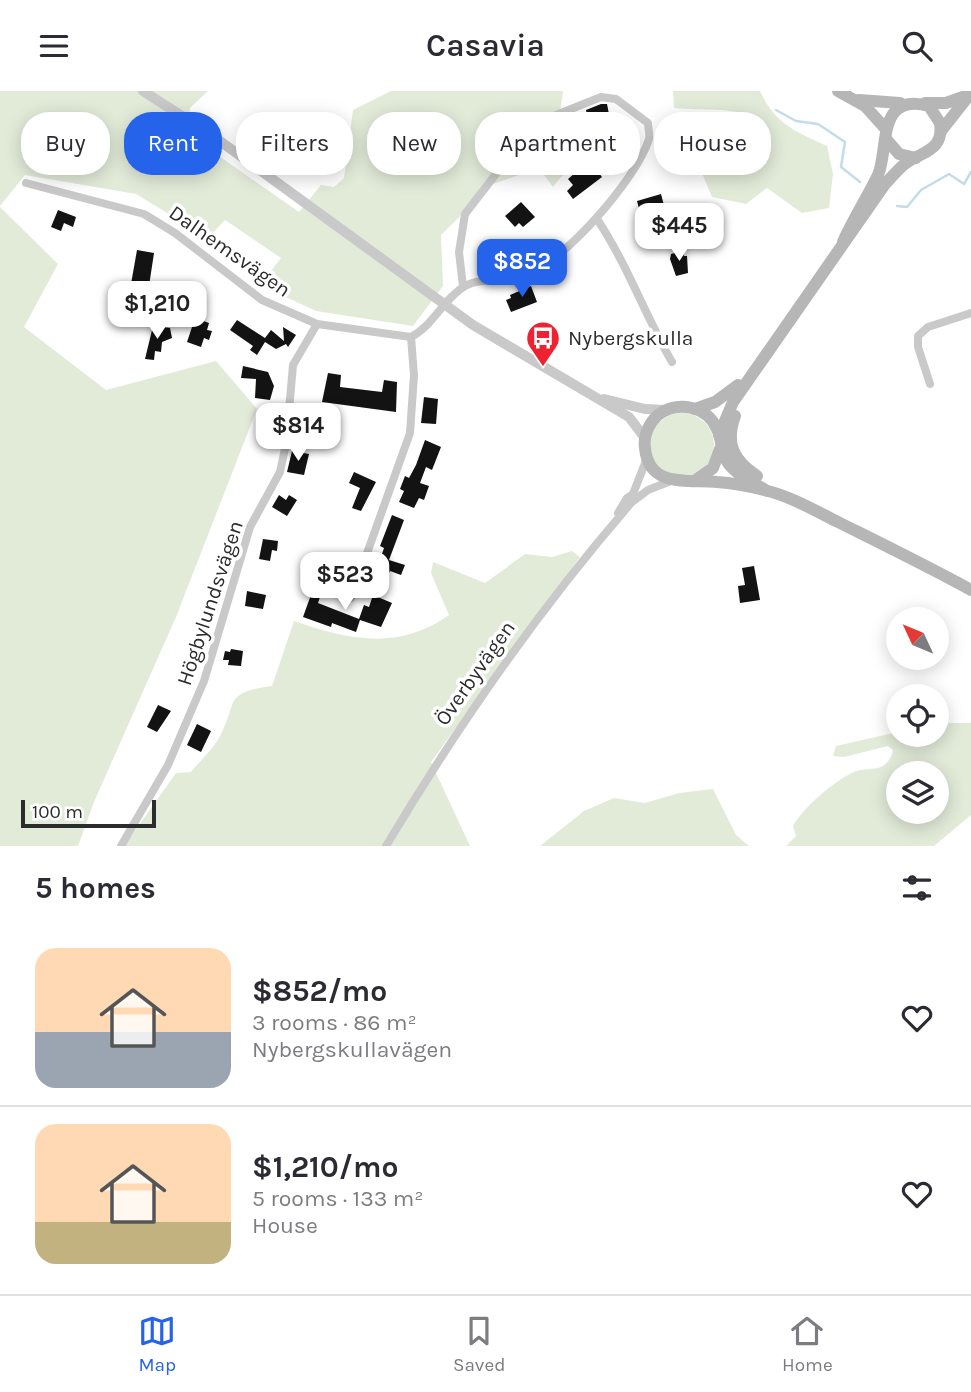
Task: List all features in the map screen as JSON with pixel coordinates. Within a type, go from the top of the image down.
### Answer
[{"type":"main road","points":[[838,91],[855,99],[873,113],[895,152],[916,158]]},
{"type":"main road","points":[[855,99],[946,103],[971,95]]},
{"type":"main road","points":[[719,435],[727,413],[843,242],[895,173],[916,158],[932,151],[941,131],[971,95]]},
{"type":"main road","points":[[843,242],[878,175],[890,111],[900,103]]},
{"type":"main road","points":[[925,103],[937,115],[941,131]]},
{"type":"main road","points":[[780,337],[766,369],[737,411],[729,440],[739,462],[795,501]]},
{"type":"main road","points":[[695,409],[728,395],[756,368]]},
{"type":"main road","points":[[695,480],[713,468],[720,449],[719,435],[710,418],[695,409],[682,407],[666,410],[652,422],[645,438],[647,458],[656,472],[671,481],[695,480],[767,491],[795,501],[971,590]]},
{"type":"main road","points":[[720,449],[729,465],[767,491]]},
{"type":"street","points":[[143,91],[213,137],[446,306],[503,344],[629,417],[645,438]]},
{"type":"street","points":[[351,598],[410,433],[414,375],[411,337],[421,332],[463,286],[519,279],[533,272],[597,219],[624,182],[650,137],[648,123],[616,99],[601,97],[556,115],[543,125],[470,206],[461,225],[459,252],[463,286]]},
{"type":"street","name":"Dalhemsvägen","points":[[26,183],[144,214],[175,233],[262,300],[317,324],[411,337]]},
{"type":"street","points":[[597,219],[620,253],[645,304],[653,329],[672,362]]},
{"type":"street","points":[[930,384],[918,347],[918,336],[928,327],[971,313]]},
{"type":"street","name":"Högbylundsvägen","points":[[121,846],[168,765],[204,681],[250,527],[280,472],[286,445],[293,365],[317,324]]},
{"type":"street","points":[[594,397],[645,409],[666,410]]},
{"type":"street","name":"Överbyvägen","points":[[607,531],[627,498],[633,494],[647,458]]},
{"type":"street","name":"Överbyvägen","points":[[386,846],[441,755],[498,671],[607,531],[632,502],[648,490],[671,481]]},
{"type":"green space","points":[[0,91],[208,91],[190,108],[190,112],[124,112],[124,175],[222,175],[222,158],[236,168],[236,175],[246,175],[299,212],[321,185],[334,187],[344,175],[353,175],[353,110],[391,91],[563,91],[560,112],[475,112],[475,175],[519,175],[493,184],[441,235],[443,286],[413,326],[316,311],[260,285],[281,258],[225,220],[208,238],[136,194],[25,175],[0,206]]},
{"type":"green space","points":[[673,91],[760,91],[779,119],[796,131],[827,146],[833,174],[829,208],[802,213],[767,188],[746,204],[712,197],[703,175],[771,175],[771,112],[674,108]]},
{"type":"green space","points":[[544,175],[564,175],[561,177],[553,187]]},
{"type":"green space","points":[[0,207],[58,264],[24,327],[106,390],[216,361],[257,409],[176,617],[94,802],[78,846],[0,846]]},
{"type":"green space","points":[[676,413],[688,413],[705,422],[712,433],[712,457],[705,468],[688,477],[676,477],[664,472],[655,463],[650,451],[650,439],[655,427],[664,418]]},
{"type":"green space","points":[[572,551],[580,557],[431,762],[470,846],[124,846],[176,773],[191,772],[213,747],[238,696],[272,686],[294,621],[354,637],[392,638],[411,634],[449,615],[431,573],[433,562],[485,583],[525,554],[552,557]]},
{"type":"green space","points":[[949,723],[971,723],[971,815],[934,846],[786,846],[796,836],[793,826],[797,819],[838,781],[854,772],[886,764],[886,824],[949,824],[949,761],[888,761],[893,750],[889,747],[949,747]]},
{"type":"green space","points":[[886,735],[886,746],[844,757],[833,756],[836,746]]},
{"type":"green space","points":[[713,789],[736,835],[749,846],[540,846],[584,811],[614,798],[645,803],[679,793]]},
{"type":"building","points":[[607,104],[609,112],[586,112]]},
{"type":"building","points":[[573,175],[602,177],[573,199],[567,191],[573,185],[568,179]]},
{"type":"building","points":[[661,194],[670,228],[646,235],[637,201]]},
{"type":"building","points":[[521,202],[535,217],[523,227],[519,223],[515,227],[505,216]]},
{"type":"building","points":[[58,210],[76,217],[73,227],[64,223],[61,231],[51,227]]},
{"type":"building","points":[[137,250],[154,253],[149,286],[131,284]]},
{"type":"building","points":[[683,251],[684,256],[687,256],[688,273],[676,276],[671,254]]},
{"type":"building","points":[[531,286],[537,302],[511,312],[506,300],[511,298],[510,295]]},
{"type":"building","points":[[195,318],[209,323],[207,330],[212,331],[209,340],[204,338],[201,347],[187,342]]},
{"type":"building","points":[[237,320],[265,338],[271,330],[284,341],[283,327],[296,335],[288,347],[286,344],[276,349],[265,342],[257,355],[250,350],[253,346],[230,330]]},
{"type":"building","points":[[153,326],[170,328],[172,338],[162,342],[161,352],[155,351],[154,360],[145,359]]},
{"type":"building","points":[[243,366],[268,372],[274,386],[270,400],[255,398],[256,379],[241,378]]},
{"type":"building","points":[[328,373],[341,375],[340,387],[382,392],[384,380],[397,382],[396,412],[322,402]]},
{"type":"building","points":[[424,397],[438,399],[436,424],[421,423]]},
{"type":"building","points":[[425,440],[441,447],[432,470],[426,467],[420,483],[429,486],[424,500],[419,498],[414,508],[399,502],[404,491],[400,489],[405,476],[409,478],[416,465]]},
{"type":"building","points":[[292,451],[309,454],[304,475],[287,472]]},
{"type":"building","points":[[354,472],[376,482],[361,511],[352,508],[360,488],[349,483]]},
{"type":"building","points":[[279,495],[286,500],[289,495],[297,500],[287,516],[272,507]]},
{"type":"building","points":[[392,515],[404,520],[389,560],[405,565],[401,575],[390,571],[384,584],[373,580],[384,548],[380,546]]},
{"type":"building","points":[[263,539],[278,541],[277,551],[272,550],[270,561],[259,559]]},
{"type":"building","points":[[328,553],[351,563],[346,576],[323,568]]},
{"type":"building","points":[[754,566],[760,600],[740,603],[738,586],[745,585],[742,568]]},
{"type":"building","points":[[309,584],[323,588],[318,603],[359,619],[364,605],[369,607],[373,595],[392,603],[381,627],[360,620],[356,632],[332,623],[331,627],[303,617],[312,592],[307,591]]},
{"type":"building","points":[[247,591],[266,595],[263,609],[245,606]]},
{"type":"building","points":[[231,649],[243,651],[241,666],[228,665],[229,660],[223,660],[225,651],[230,652]]},
{"type":"building","points":[[158,705],[171,711],[157,732],[147,727]]},
{"type":"building","points":[[197,724],[211,731],[201,752],[187,745]]},
{"type":"waterway","points":[[776,110],[796,121],[818,124],[845,142],[841,167],[860,182]]},
{"type":"waterway","points":[[897,206],[907,207],[921,190],[949,174],[964,184],[971,172]]},
{"type":"place","name":"Nybergskulla","points":[[543,368]]}]
